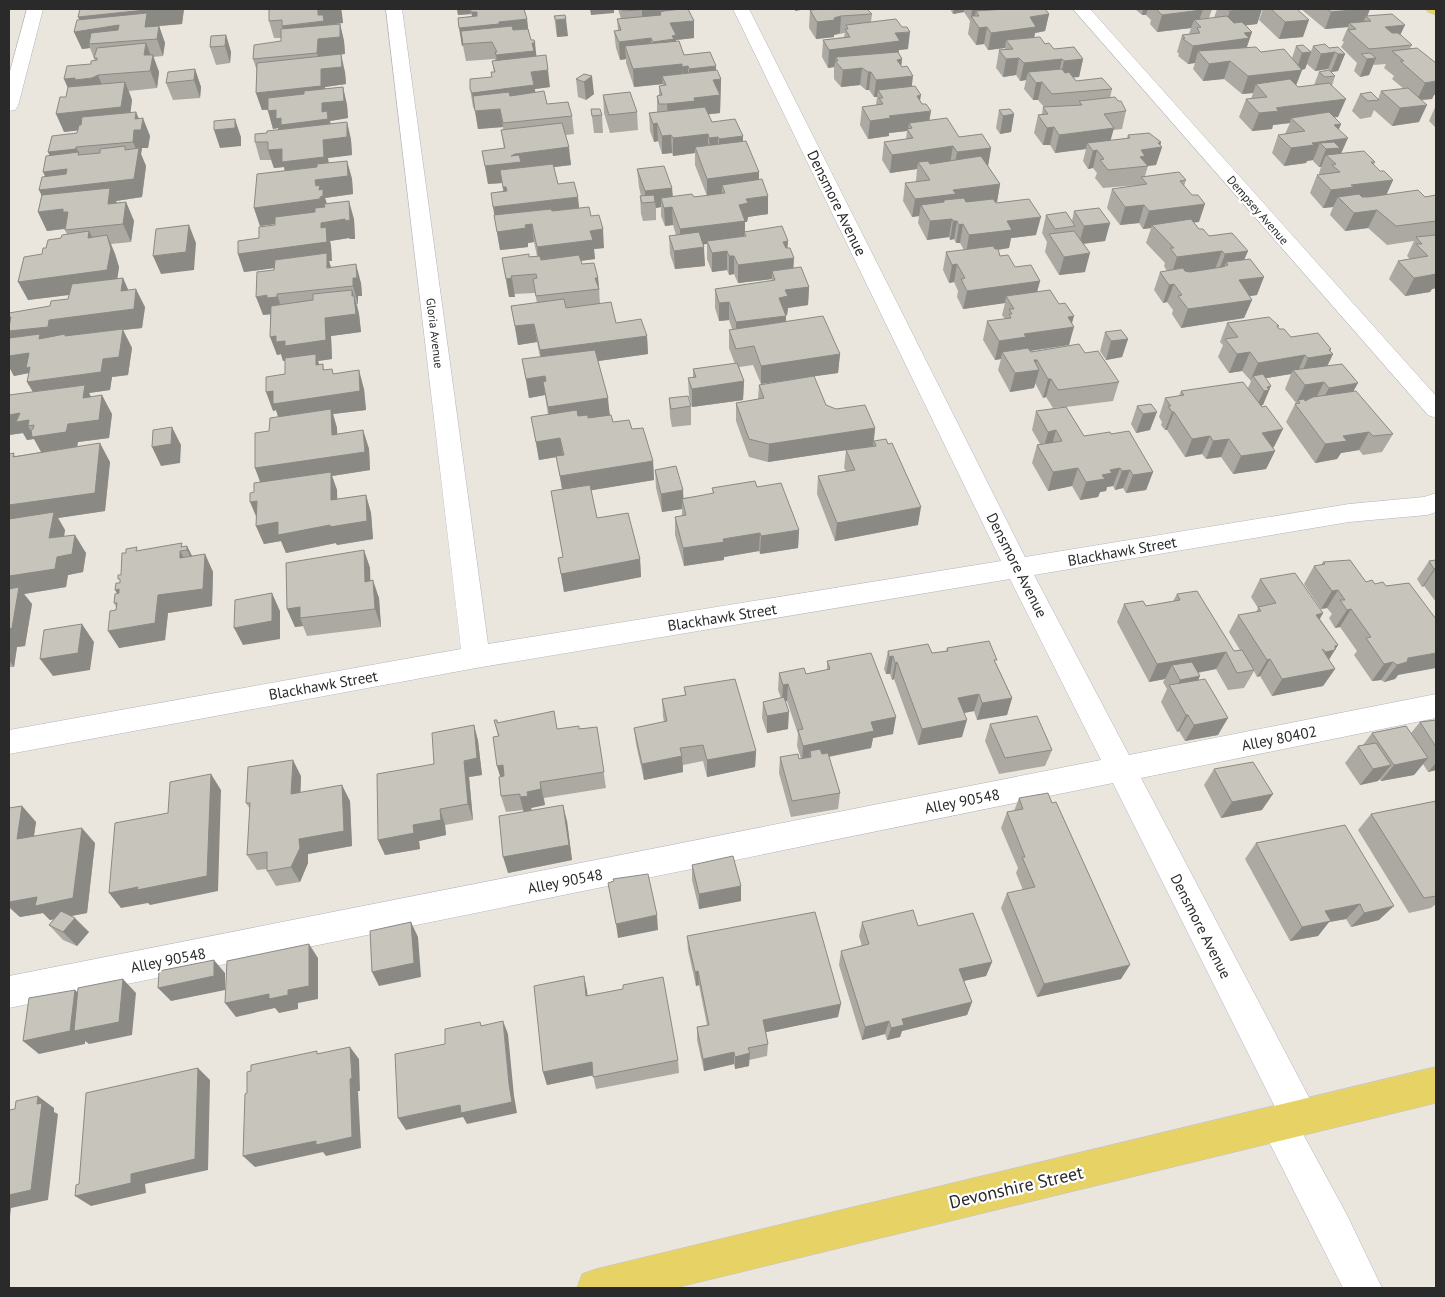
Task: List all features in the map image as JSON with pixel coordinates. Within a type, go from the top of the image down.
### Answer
[{"type":"main road","name":"Devonshire Street","points":[[596,1288],[1436,1085]]},
{"type":"street","points":[[9,106],[35,9]]},
{"type":"street","name":"Gloria Avenue","points":[[394,9],[476,657]]},
{"type":"street","name":"Densmore Avenue","points":[[741,9],[1018,569],[1121,769],[1289,1121],[1334,1228],[1363,1288]]},
{"type":"street","name":"Dempsey Avenue","points":[[1080,9],[1436,410]]},
{"type":"street","name":"Blackhawk Street","points":[[9,742],[476,657],[1349,513],[1427,506],[1436,502]]},
{"type":"street","name":"Alley 80402","points":[[1121,769],[1436,706]]},
{"type":"street","name":"Alley 90548","points":[[9,992],[1121,769]]},
{"type":"building","points":[[80,9],[155,9],[78,17]]},
{"type":"building","points":[[269,9],[318,9],[318,15],[323,15],[324,21],[282,26],[282,20],[269,21]]},
{"type":"building","points":[[471,9],[524,9],[527,19],[459,28],[458,18],[477,16],[477,12],[471,12]]},
{"type":"building","points":[[622,9],[649,9],[623,11]]},
{"type":"building","points":[[688,9],[694,21],[670,23],[676,35],[672,36],[674,39],[653,42],[651,38],[619,42],[614,31],[621,30],[617,19],[661,15],[660,12]]},
{"type":"building","points":[[867,9],[872,14],[841,16],[834,18],[835,20],[817,22],[810,10]]},
{"type":"building","points":[[1045,9],[1049,14],[1030,17],[1036,27],[991,33],[987,27],[979,28],[971,16],[979,16],[976,11]]},
{"type":"building","points":[[1156,9],[1201,9],[1202,10],[1162,15]]},
{"type":"building","points":[[1227,9],[1247,9],[1230,11]]},
{"type":"building","points":[[1271,9],[1297,9],[1309,20],[1285,22]]},
{"type":"building","points":[[1327,9],[1362,9],[1331,12]]},
{"type":"building","points":[[147,13],[145,27],[159,26],[157,39],[89,44],[91,33],[118,30],[119,25],[74,32],[77,20]]},
{"type":"building","points":[[1392,14],[1405,25],[1385,27],[1392,33],[1398,33],[1412,45],[1369,49],[1348,30],[1356,29],[1349,23],[1371,21],[1366,16]]},
{"type":"building","points":[[565,15],[566,19],[556,20],[554,16]]},
{"type":"building","points":[[1227,16],[1234,23],[1242,22],[1252,32],[1244,33],[1249,38],[1193,46],[1183,39],[1185,38],[1182,35],[1200,33],[1197,28],[1201,27],[1194,20]]},
{"type":"building","points":[[896,19],[902,27],[907,27],[910,32],[895,33],[900,41],[829,50],[823,40],[850,37],[845,29],[848,29],[846,25]]},
{"type":"building","points":[[340,24],[340,37],[318,39],[317,53],[253,59],[254,45],[281,41],[281,29]]},
{"type":"building","points":[[512,26],[513,30],[528,29],[531,40],[534,40],[535,43],[532,43],[534,51],[496,55],[495,52],[497,52],[492,42],[463,44],[461,31]]},
{"type":"building","points":[[226,35],[225,46],[210,47],[211,36]]},
{"type":"building","points":[[1040,37],[1045,44],[1049,43],[1054,49],[1074,47],[1083,59],[1024,63],[1019,58],[1006,59],[999,50],[1013,49],[1006,40]]},
{"type":"building","points":[[679,41],[684,55],[710,52],[716,66],[689,69],[688,66],[682,67],[682,64],[633,69],[625,46]]},
{"type":"building","points":[[146,43],[144,55],[153,55],[150,71],[98,75],[92,78],[75,80],[75,78],[64,79],[67,66],[91,64],[91,61],[97,60],[97,58],[94,58],[97,48]]},
{"type":"building","points":[[1325,44],[1329,48],[1338,47],[1345,54],[1335,52],[1321,54],[1313,46]]},
{"type":"building","points":[[1303,45],[1311,52],[1302,53],[1296,46]]},
{"type":"building","points":[[1256,47],[1261,52],[1284,49],[1302,70],[1248,76],[1230,61],[1209,64],[1198,51]]},
{"type":"building","points":[[1417,48],[1436,63],[1436,81],[1425,83],[1400,61],[1404,61],[1392,51]]},
{"type":"building","points":[[898,52],[902,59],[897,60],[902,67],[907,66],[913,76],[876,80],[871,72],[862,68],[843,70],[835,61],[838,61],[836,57]]},
{"type":"building","points":[[1370,53],[1376,58],[1367,59],[1361,54]]},
{"type":"building","points":[[341,54],[342,67],[321,69],[321,86],[256,93],[257,63]]},
{"type":"building","points":[[546,55],[548,70],[531,72],[534,85],[472,93],[470,89],[470,79],[492,77],[491,72],[495,72],[492,61]]},
{"type":"building","points":[[195,69],[194,80],[166,83],[168,72]]},
{"type":"building","points":[[1062,69],[1065,73],[1069,72],[1076,81],[1102,78],[1112,89],[1052,94],[1042,82],[1036,83],[1028,72]]},
{"type":"building","points":[[717,70],[721,79],[713,80],[720,95],[694,98],[695,101],[659,104],[657,96],[662,95],[659,86],[666,85],[662,76]]},
{"type":"building","points":[[1329,70],[1335,76],[1325,77],[1319,72]]},
{"type":"building","points":[[584,74],[592,76],[584,82],[576,79]]},
{"type":"building","points":[[1290,79],[1298,87],[1329,83],[1346,99],[1282,107],[1276,108],[1279,111],[1259,113],[1246,99],[1267,97],[1256,84]]},
{"type":"building","points":[[125,82],[121,107],[56,114],[60,97],[66,97],[68,87]]},
{"type":"building","points":[[915,86],[921,95],[917,96],[922,104],[926,104],[931,111],[889,116],[891,118],[870,121],[862,107],[883,104],[879,98],[883,98],[878,90]]},
{"type":"building","points":[[343,87],[344,101],[322,103],[322,112],[327,111],[328,119],[281,125],[281,118],[276,119],[276,110],[268,111],[268,98],[304,94],[304,91]]},
{"type":"building","points":[[1408,88],[1427,105],[1400,108],[1381,91]]},
{"type":"building","points":[[544,91],[547,104],[568,102],[572,116],[503,123],[500,109],[475,111],[473,96],[509,92],[510,96]]},
{"type":"building","points":[[630,92],[637,112],[609,115],[603,95]]},
{"type":"building","points":[[1371,92],[1379,100],[1368,101],[1360,94]]},
{"type":"building","points":[[1115,97],[1118,101],[1121,101],[1126,111],[1104,114],[1114,128],[1059,135],[1054,127],[1047,128],[1038,115],[1048,114],[1043,107],[1082,105],[1079,101]]},
{"type":"building","points":[[705,107],[712,122],[735,119],[743,136],[719,139],[718,137],[709,138],[708,134],[673,138],[671,135],[662,136],[657,123],[653,124],[649,113]]},
{"type":"building","points":[[591,109],[600,109],[602,115],[592,116]]},
{"type":"building","points":[[1010,109],[1014,114],[1003,116],[999,110]]},
{"type":"building","points":[[136,112],[135,119],[143,118],[141,130],[134,130],[133,142],[76,147],[76,149],[48,152],[52,136],[77,133],[82,117]]},
{"type":"building","points":[[1329,112],[1341,124],[1334,125],[1348,138],[1291,148],[1278,135],[1305,131],[1291,118]]},
{"type":"building","points":[[947,118],[959,137],[982,134],[991,148],[957,152],[953,146],[892,155],[884,142],[913,138],[907,129],[912,128],[909,123]]},
{"type":"building","points":[[235,119],[235,128],[214,130],[214,121]]},
{"type":"building","points":[[347,122],[347,137],[323,140],[324,157],[282,162],[282,149],[268,150],[268,142],[255,142],[255,134],[267,133],[267,131]]},
{"type":"building","points":[[562,123],[569,147],[515,154],[511,156],[519,155],[521,162],[485,166],[482,151],[505,148],[501,130]]},
{"type":"building","points":[[1149,133],[1161,142],[1158,143],[1162,147],[1141,150],[1145,156],[1140,157],[1148,166],[1108,170],[1100,160],[1104,159],[1097,150],[1093,151],[1087,143],[1130,138],[1128,135]]},
{"type":"building","points":[[746,141],[759,172],[707,179],[695,147]]},
{"type":"building","points":[[1334,142],[1340,148],[1326,149],[1320,143]]},
{"type":"building","points":[[125,146],[125,150],[139,148],[134,179],[39,190],[42,177],[66,174],[67,169],[43,172],[46,156],[79,152],[78,155],[100,153],[100,149]]},
{"type":"building","points":[[1364,151],[1375,162],[1371,162],[1380,171],[1384,171],[1393,180],[1351,185],[1354,187],[1331,190],[1317,175],[1340,172],[1332,165],[1336,164],[1326,155]]},
{"type":"building","points":[[981,156],[1000,184],[953,190],[956,194],[915,199],[905,183],[930,180],[918,162],[928,161],[930,164]]},
{"type":"building","points":[[347,161],[348,176],[315,180],[316,186],[320,185],[319,190],[323,189],[323,196],[320,199],[254,208],[257,174],[317,167],[317,164]]},
{"type":"building","points":[[553,164],[558,184],[574,182],[578,197],[493,207],[491,193],[507,191],[506,187],[503,187],[500,170]]},
{"type":"building","points":[[664,166],[672,188],[645,191],[637,169]]},
{"type":"building","points":[[1179,172],[1186,180],[1180,181],[1192,195],[1198,195],[1205,204],[1149,211],[1144,205],[1125,207],[1112,189],[1147,184],[1141,177]]},
{"type":"building","points":[[762,179],[768,196],[746,199],[748,203],[739,205],[745,221],[680,229],[672,207],[664,208],[661,198],[692,194],[694,197],[725,193],[722,185]]},
{"type":"building","points":[[110,188],[108,204],[126,202],[123,224],[65,230],[68,212],[63,212],[63,209],[38,212],[42,195]]},
{"type":"building","points":[[1418,190],[1425,197],[1436,195],[1436,221],[1396,226],[1377,210],[1354,213],[1338,197],[1359,194],[1362,197],[1369,197]]},
{"type":"building","points":[[654,195],[655,202],[642,203],[640,196]]},
{"type":"building","points":[[964,198],[966,202],[993,199],[996,203],[1029,199],[1041,217],[1007,221],[1012,230],[969,235],[963,224],[959,225],[957,221],[952,219],[930,221],[921,205]]},
{"type":"building","points":[[349,201],[350,220],[345,221],[345,219],[321,223],[321,228],[326,227],[327,242],[238,254],[238,241],[259,238],[259,227],[275,225],[275,217],[315,212],[315,208],[325,207],[324,204]]},
{"type":"building","points":[[589,207],[591,216],[599,215],[603,229],[590,231],[593,240],[537,247],[532,224],[525,225],[526,228],[497,232],[494,215],[551,209],[552,211]]},
{"type":"building","points":[[1099,208],[1110,223],[1084,226],[1074,211]]},
{"type":"building","points":[[1066,212],[1075,226],[1055,229],[1046,215]]},
{"type":"building","points":[[1191,219],[1199,229],[1203,229],[1209,236],[1232,233],[1248,251],[1225,254],[1222,251],[1177,257],[1170,248],[1174,248],[1152,225]]},
{"type":"building","points":[[189,225],[186,252],[153,256],[156,229]]},
{"type":"building","points":[[782,226],[788,241],[783,242],[786,248],[790,248],[794,258],[738,265],[734,256],[729,256],[727,251],[712,253],[707,241],[746,236],[744,232]]},
{"type":"building","points":[[89,231],[88,238],[107,235],[111,249],[107,270],[18,282],[24,257],[42,254],[48,240],[61,238],[62,235]]},
{"type":"building","points":[[1074,231],[1090,253],[1064,257],[1049,234]]},
{"type":"building","points":[[699,232],[704,247],[674,251],[669,236]]},
{"type":"building","points":[[1436,235],[1436,274],[1414,278],[1398,261],[1428,256],[1416,244],[1422,244],[1416,237]]},
{"type":"building","points":[[993,246],[995,249],[998,249],[1000,256],[1008,255],[1015,267],[1031,265],[1040,281],[967,291],[961,279],[965,278],[957,264],[952,265],[946,252]]},
{"type":"building","points":[[327,253],[327,268],[356,264],[357,278],[353,278],[353,286],[277,294],[277,297],[267,298],[267,295],[256,297],[257,272],[274,270],[275,260]]},
{"type":"building","points":[[529,254],[529,257],[540,256],[541,260],[579,255],[582,264],[594,263],[598,278],[595,278],[599,289],[536,296],[533,279],[537,278],[536,274],[511,276],[512,278],[506,279],[502,258]]},
{"type":"building","points":[[1250,259],[1264,277],[1239,280],[1252,300],[1188,309],[1178,296],[1182,295],[1174,284],[1169,285],[1160,272],[1183,268],[1185,271],[1190,272],[1222,267],[1228,265],[1226,262]]},
{"type":"building","points":[[801,267],[809,287],[785,290],[788,296],[779,298],[786,316],[736,322],[729,302],[719,303],[715,289],[775,280],[772,271]]},
{"type":"building","points":[[123,278],[121,291],[136,289],[134,309],[49,320],[48,327],[9,331],[11,317],[9,317],[9,313],[50,306],[51,301],[68,299],[72,284]]},
{"type":"building","points":[[352,290],[356,314],[325,318],[326,340],[285,346],[285,341],[276,342],[276,336],[270,337],[271,306],[313,300],[313,294]]},
{"type":"building","points":[[1050,290],[1059,304],[1065,303],[1074,316],[1068,317],[1074,327],[1024,334],[1026,337],[999,341],[987,321],[1011,318],[1009,314],[1012,314],[1009,309],[1014,309],[1006,296]]},
{"type":"building","points":[[564,299],[566,308],[611,302],[616,323],[641,319],[647,336],[540,350],[534,324],[515,326],[511,306]]},
{"type":"building","points":[[823,316],[840,354],[761,366],[754,346],[736,349],[729,330]]},
{"type":"building","points":[[1269,317],[1279,326],[1277,326],[1279,329],[1284,329],[1291,337],[1318,333],[1333,354],[1308,358],[1305,355],[1258,363],[1250,352],[1237,354],[1225,339],[1238,337],[1227,323]]},
{"type":"building","points":[[123,329],[119,357],[103,359],[101,372],[27,382],[30,367],[26,368],[29,353],[9,356],[9,338],[40,334],[39,339],[65,334],[65,336]]},
{"type":"building","points":[[1121,330],[1128,339],[1111,341],[1105,332]]},
{"type":"building","points":[[1079,344],[1085,353],[1098,351],[1119,382],[1058,390],[1051,379],[1048,379],[1037,360],[1034,360],[1039,370],[1015,373],[1002,352],[1028,348],[1031,352]]},
{"type":"building","points":[[595,350],[608,398],[548,407],[543,382],[546,381],[545,376],[526,379],[522,359]]},
{"type":"building","points":[[316,354],[316,365],[323,364],[323,370],[332,369],[333,374],[359,370],[360,391],[273,404],[273,391],[266,392],[266,377],[285,374],[285,358]]},
{"type":"building","points":[[737,363],[744,381],[692,389],[688,378],[696,377],[693,369]]},
{"type":"building","points":[[1342,364],[1358,383],[1329,388],[1324,382],[1305,385],[1293,370]]},
{"type":"building","points":[[1263,374],[1271,386],[1267,387],[1269,390],[1264,391],[1253,376]]},
{"type":"building","points":[[814,376],[826,405],[836,409],[865,405],[875,428],[769,444],[749,439],[736,403],[764,398],[759,385]]},
{"type":"building","points":[[1243,382],[1262,407],[1266,406],[1283,429],[1262,433],[1275,451],[1241,456],[1229,439],[1213,441],[1210,436],[1192,439],[1168,406],[1171,406],[1165,398],[1184,395],[1181,391]]},
{"type":"building","points":[[85,385],[83,398],[102,395],[99,420],[68,424],[66,432],[32,437],[31,430],[34,425],[28,426],[29,420],[16,422],[20,413],[9,415],[9,395]]},
{"type":"building","points":[[1356,391],[1393,434],[1373,436],[1369,432],[1343,436],[1347,441],[1325,444],[1295,404],[1300,403],[1298,400],[1304,399],[1305,401],[1313,397]]},
{"type":"building","points":[[688,396],[691,406],[671,409],[669,398]]},
{"type":"building","points":[[1151,404],[1157,412],[1143,414],[1137,406]]},
{"type":"building","points":[[1066,407],[1084,436],[1129,431],[1153,472],[1133,475],[1130,470],[1122,471],[1120,468],[1110,470],[1112,473],[1102,475],[1105,479],[1086,482],[1078,468],[1053,472],[1037,445],[1062,441],[1056,430],[1048,432],[1036,411]]},
{"type":"building","points":[[331,409],[332,435],[363,430],[365,452],[255,468],[255,433],[269,431],[270,418]]},
{"type":"building","points":[[577,410],[578,416],[588,415],[588,418],[611,415],[613,422],[629,420],[632,429],[643,428],[653,461],[560,476],[556,456],[564,455],[560,438],[536,442],[531,417]]},
{"type":"building","points":[[172,427],[171,444],[152,447],[153,430]]},
{"type":"building","points":[[886,439],[888,444],[892,443],[921,507],[837,523],[818,476],[855,470],[846,450],[876,446],[874,441]]},
{"type":"building","points":[[100,443],[95,493],[9,505],[9,454],[14,453],[13,457]]},
{"type":"building","points":[[676,466],[683,490],[661,494],[655,470]]},
{"type":"building","points":[[331,472],[331,500],[366,495],[367,521],[330,527],[330,525],[278,535],[278,522],[256,526],[257,501],[250,502],[250,493],[254,492],[254,483]]},
{"type":"building","points":[[755,481],[757,487],[781,483],[799,530],[761,536],[760,533],[723,539],[724,542],[683,548],[675,517],[686,515],[682,499],[714,493],[712,488]]},
{"type":"building","points":[[590,485],[597,518],[628,513],[640,559],[561,574],[558,558],[563,557],[551,491]]},
{"type":"building","points":[[54,512],[49,538],[75,535],[72,554],[57,557],[55,569],[9,576],[9,519]]},
{"type":"building","points":[[182,543],[181,547],[187,546],[187,550],[180,551],[180,558],[205,554],[203,589],[158,595],[155,623],[108,631],[110,611],[116,610],[117,603],[114,603],[115,594],[119,593],[119,589],[115,590],[116,583],[120,583],[118,575],[121,575],[122,553],[126,553],[126,549],[137,547],[136,551]]},
{"type":"building","points":[[364,550],[365,582],[373,580],[375,609],[300,618],[300,607],[287,609],[286,563]]},
{"type":"building","points":[[1350,560],[1366,582],[1372,580],[1375,584],[1383,582],[1386,586],[1409,583],[1436,619],[1436,653],[1408,658],[1407,662],[1397,665],[1393,662],[1384,664],[1366,638],[1371,637],[1351,609],[1347,610],[1340,600],[1345,600],[1338,590],[1332,591],[1314,566],[1325,564],[1323,562]]},
{"type":"building","points":[[1436,560],[1436,568],[1434,569],[1429,561]]},
{"type":"building","points":[[1295,573],[1323,613],[1316,615],[1338,645],[1335,646],[1335,650],[1326,652],[1322,649],[1335,669],[1282,679],[1270,659],[1267,660],[1238,615],[1261,611],[1258,607],[1276,603],[1260,579]]},
{"type":"building","points":[[19,587],[12,628],[9,629],[9,589]]},
{"type":"building","points":[[1197,591],[1234,651],[1242,650],[1254,670],[1237,673],[1226,652],[1157,664],[1124,604],[1143,601],[1146,606],[1180,600],[1177,594]]},
{"type":"building","points":[[272,593],[272,621],[234,628],[235,600]]},
{"type":"building","points":[[82,624],[78,653],[40,659],[44,630]]},
{"type":"building","points":[[989,641],[997,660],[994,660],[1012,698],[982,703],[979,694],[958,698],[967,720],[922,729],[897,662],[895,663],[893,656],[889,657],[888,651],[928,644],[932,653],[948,651],[947,648]]},
{"type":"building","points":[[871,653],[896,717],[871,722],[874,731],[803,746],[798,730],[803,729],[788,684],[783,685],[779,673],[804,668],[806,674],[830,669],[827,661]]},
{"type":"building","points":[[1192,662],[1200,676],[1180,680],[1172,665]]},
{"type":"building","points":[[735,679],[756,751],[707,760],[703,745],[680,748],[682,756],[642,764],[634,728],[667,721],[662,699],[686,695],[684,687]]},
{"type":"building","points":[[1205,679],[1228,718],[1194,725],[1169,685]]},
{"type":"building","points":[[784,697],[789,712],[767,716],[763,702]]},
{"type":"building","points":[[554,711],[557,729],[579,726],[579,729],[597,727],[604,772],[540,782],[541,789],[527,792],[528,796],[520,797],[520,794],[501,796],[499,777],[504,776],[503,765],[497,766],[493,737],[499,736],[494,720],[497,720],[497,723]]},
{"type":"building","points":[[1037,716],[1052,750],[1005,758],[990,724]]},
{"type":"building","points":[[1436,720],[1436,747],[1420,722]]},
{"type":"building","points":[[474,725],[477,758],[464,761],[468,804],[440,809],[441,820],[413,825],[414,833],[378,840],[377,774],[434,764],[432,733]]},
{"type":"building","points":[[1406,726],[1428,758],[1394,765],[1372,733]]},
{"type":"building","points":[[1376,743],[1391,765],[1373,769],[1358,746]]},
{"type":"building","points":[[820,749],[822,754],[828,753],[840,793],[792,801],[780,757],[798,754],[799,759],[811,757],[810,751]]},
{"type":"building","points":[[293,760],[291,794],[342,785],[344,831],[299,839],[300,848],[291,867],[267,871],[267,852],[247,855],[250,803],[246,803],[248,767]]},
{"type":"building","points":[[1253,762],[1273,794],[1232,802],[1214,769]]},
{"type":"building","points":[[211,774],[207,876],[137,890],[138,887],[109,893],[115,823],[168,813],[170,782]]},
{"type":"building","points":[[1048,793],[1052,803],[1056,802],[1130,965],[1044,984],[1007,893],[1035,887],[1022,857],[1025,857],[1007,812],[1023,809],[1019,798]]},
{"type":"building","points":[[1436,801],[1436,896],[1424,898],[1371,814]]},
{"type":"building","points":[[563,805],[569,845],[503,857],[499,816]]},
{"type":"building","points":[[22,806],[17,839],[82,828],[73,898],[35,906],[37,897],[9,902],[9,808]]},
{"type":"building","points":[[1345,825],[1394,906],[1364,913],[1360,904],[1325,911],[1331,921],[1302,927],[1256,843]]},
{"type":"building","points":[[733,856],[741,886],[699,894],[692,865]]},
{"type":"building","points":[[648,874],[657,915],[616,924],[608,883],[614,881],[613,879]]},
{"type":"building","points":[[913,910],[918,926],[973,913],[992,962],[959,969],[972,1002],[902,1019],[904,1025],[891,1028],[889,1021],[865,1027],[841,951],[869,944],[862,922]]},
{"type":"building","points":[[61,911],[75,918],[63,932],[49,925]]},
{"type":"building","points":[[815,912],[841,1004],[763,1020],[768,1044],[748,1048],[750,1053],[735,1057],[734,1052],[703,1059],[697,1027],[709,1025],[698,971],[695,972],[687,936]]},
{"type":"building","points":[[411,922],[414,963],[372,972],[370,931]]},
{"type":"building","points":[[309,944],[309,986],[288,990],[288,995],[269,999],[269,994],[225,1003],[227,961]]},
{"type":"building","points":[[214,960],[214,976],[158,988],[159,971]]},
{"type":"building","points":[[584,976],[586,996],[623,989],[623,985],[663,977],[678,1060],[593,1077],[592,1062],[543,1072],[534,986]]},
{"type":"building","points":[[123,979],[119,1022],[74,1031],[78,988]]},
{"type":"building","points":[[75,990],[70,1031],[23,1041],[29,998]]},
{"type":"building","points":[[503,1021],[512,1102],[461,1113],[460,1105],[398,1118],[395,1054],[445,1044],[445,1029],[480,1022],[481,1026]]},
{"type":"building","points":[[350,1047],[352,1137],[316,1145],[316,1141],[243,1156],[245,1094],[247,1093],[247,1072],[251,1071],[251,1065],[317,1051],[317,1054]]},
{"type":"building","points":[[198,1068],[195,1159],[131,1174],[131,1183],[75,1196],[76,1185],[79,1184],[86,1093]]},
{"type":"building","points":[[38,1096],[37,1104],[42,1103],[31,1190],[9,1195],[9,1110],[15,1109],[16,1101]]}]
